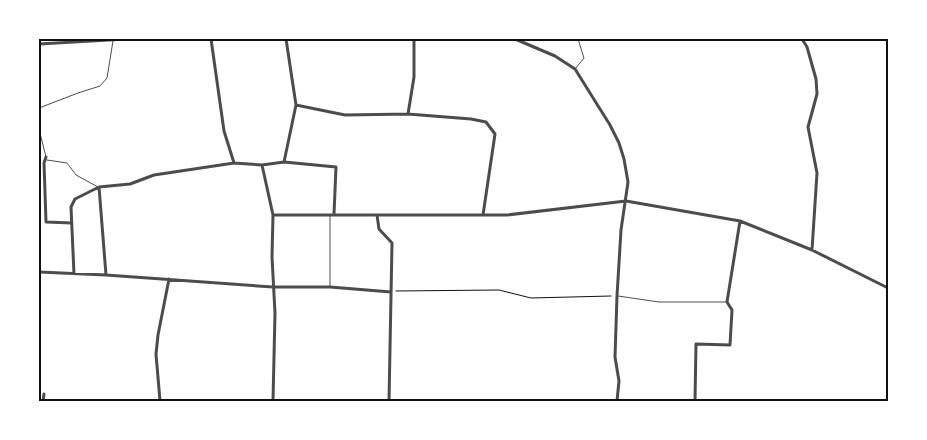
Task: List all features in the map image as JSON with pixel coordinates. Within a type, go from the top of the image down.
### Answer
[{"type":"street","points":[[39,44],[126,39]]},
{"type":"street","points":[[211,39],[224,131],[234,163]]},
{"type":"street","points":[[284,162],[296,105],[286,39]]},
{"type":"street","points":[[408,114],[414,77],[414,39]]},
{"type":"street","points":[[515,39],[555,56],[575,69],[619,143],[628,182],[621,230],[617,296],[616,357],[619,381],[618,401]]},
{"type":"street","points":[[802,39],[807,46],[816,79],[817,94],[808,127],[817,173],[812,250]]},
{"type":"street","points":[[296,105],[345,114],[408,114],[486,122],[496,134],[483,215]]},
{"type":"street","points":[[46,158],[44,163],[46,222],[72,223]]},
{"type":"street","points":[[74,274],[71,207],[75,199],[99,187],[130,184],[154,175],[234,163],[262,164],[284,162],[336,167],[332,214]]},
{"type":"street","points":[[262,164],[273,215],[272,257],[275,313],[273,401]]},
{"type":"street","points":[[99,187],[106,275]]},
{"type":"street","points":[[273,215],[507,215],[626,200],[740,221],[812,250],[888,288]]},
{"type":"street","points":[[376,214],[379,229],[392,243],[389,401]]},
{"type":"street","points":[[695,401],[696,344],[730,345],[732,310],[727,302],[740,221]]},
{"type":"street","points":[[39,272],[274,287],[330,287],[392,292]]},
{"type":"street","points":[[160,401],[156,354],[169,279]]},
{"type":"street","points":[[43,401],[44,394]]},
{"type":"lane","points":[[575,69],[584,58],[578,39]]},
{"type":"lane","points":[[39,108],[100,86],[107,78],[113,40]]},
{"type":"lane","points":[[39,129],[46,158]]},
{"type":"lane","points":[[40,160],[46,158],[67,163],[76,175],[99,187]]},
{"type":"lane","points":[[330,287],[332,214]]},
{"type":"lane","points":[[617,296],[659,302],[727,302]]},
{"type":"lane","points":[[389,401],[409,401]]},
{"type":"path","points":[[392,292],[499,290],[531,298],[617,296]]}]
